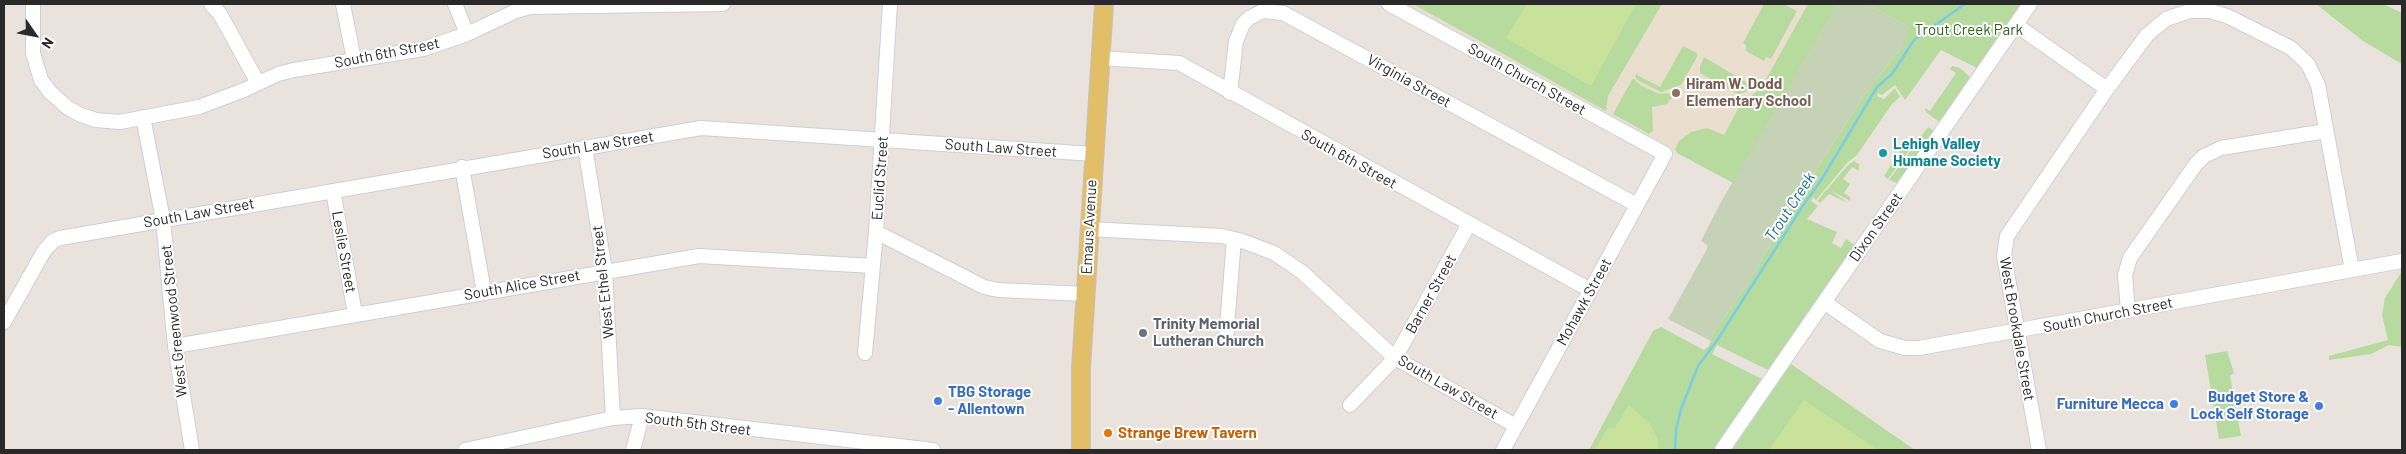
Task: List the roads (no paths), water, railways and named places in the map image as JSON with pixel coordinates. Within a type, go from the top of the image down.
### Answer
[{"type":"main road","name":"Emaus Avenue","points":[[1081,450],[1081,368],[1088,229],[1104,4]]},
{"type":"street","points":[[33,4],[33,48],[37,68],[42,80],[57,100],[81,115],[96,120],[120,122],[143,117]]},
{"type":"street","points":[[211,4],[220,14],[258,83]]},
{"type":"street","points":[[343,4],[354,60]]},
{"type":"street","points":[[455,4],[467,34]]},
{"type":"street","name":"South 6th Street","points":[[143,117],[199,107],[222,100],[258,83],[294,70],[423,48],[467,34],[516,11],[530,8],[724,4]]},
{"type":"street","name":"Euclid Street","points":[[865,353],[876,232],[890,4]]},
{"type":"street","name":"South Church Street","points":[[1389,4],[1665,154]]},
{"type":"street","name":"Dixon Street","points":[[1722,450],[2030,4]]},
{"type":"street","name":"Virginia Street","points":[[1230,93],[1236,41],[1243,24],[1249,18],[1263,12],[1283,13],[1637,205]]},
{"type":"street","name":"West Brookdale Street","points":[[2039,450],[2004,256],[2007,236],[2107,89],[2147,35],[2156,26],[2184,13],[2215,12],[2281,42],[2300,55],[2316,80],[2352,270]]},
{"type":"street","points":[[2016,24],[2107,89]]},
{"type":"street","name":"South 6th Street","points":[[1100,58],[1179,63],[1230,93],[1590,290]]},
{"type":"street","name":"West Greenwood Street","points":[[143,117],[163,220],[174,346],[192,450]]},
{"type":"street","name":"South Law Street","points":[[4,322],[50,244],[60,238],[107,228],[333,191],[462,167],[701,128],[1094,154]]},
{"type":"street","points":[[2128,311],[2125,275],[2130,258],[2196,164],[2204,156],[2221,148],[2326,131]]},
{"type":"street","name":"West Ethel Street","points":[[585,147],[605,271],[613,418]]},
{"type":"street","name":"Mohawk Street","points":[[1502,450],[1665,154]]},
{"type":"street","points":[[462,167],[484,292]]},
{"type":"street","name":"Leslie Street","points":[[333,191],[355,314]]},
{"type":"street","name":"Barner Street","points":[[1350,405],[1395,358],[1469,224]]},
{"type":"street","name":"South Law Street","points":[[1088,229],[1222,236],[1274,253],[1301,271],[1395,358],[1516,426]]},
{"type":"street","points":[[876,232],[984,287],[998,290],[1085,294]]},
{"type":"street","points":[[1226,339],[1234,239]]},
{"type":"street","name":"South Alice Street","points":[[174,346],[605,271],[705,256],[873,266]]},
{"type":"street","name":"South Church Street","points":[[1824,302],[1875,338],[1905,348],[1918,348],[2018,332],[2402,261]]},
{"type":"street","points":[[634,450],[642,416]]},
{"type":"street","name":"South 5th Street","points":[[465,450],[613,418],[642,416],[933,450]]},
{"type":"waterway","name":"Trout Creek","points":[[1675,450],[1676,430],[1681,409],[1698,366],[1718,339],[1820,182],[1877,87],[1892,74],[1914,40],[1965,4]]},
{"type":"place","name":"Hiram W. Dodd Elementary School","points":[[1676,93]]},
{"type":"place","name":"Lehigh Valley Humane Society","points":[[1883,153]]},
{"type":"place","name":"Trinity Memorial Lutheran Church","points":[[1143,333]]},
{"type":"place","name":"TBG Storage - Allentown","points":[[938,401]]},
{"type":"place","name":"Furniture Mecca","points":[[2174,404]]},
{"type":"place","name":"Budget Store & Lock Self Storage","points":[[2319,406]]},
{"type":"place","name":"Strange Brew Tavern","points":[[1108,433]]},
{"type":"park label","name":"Trout Creek Park","points":[[1969,30]]}]
